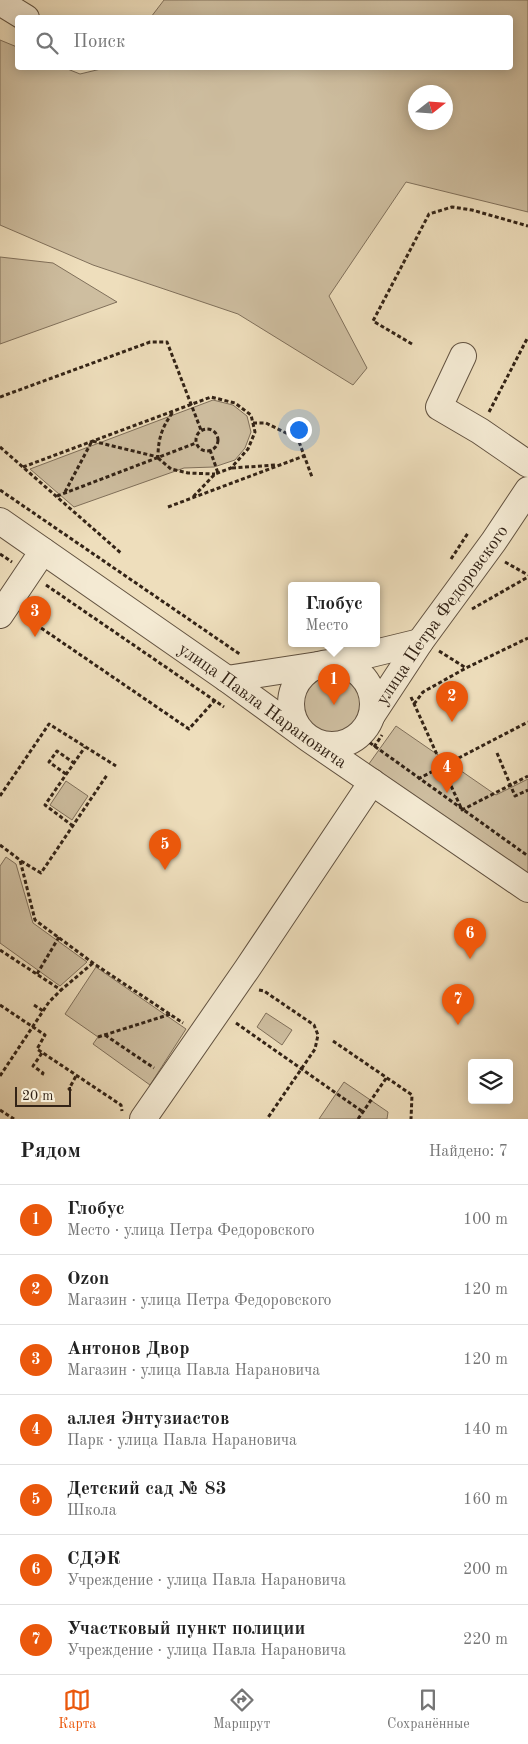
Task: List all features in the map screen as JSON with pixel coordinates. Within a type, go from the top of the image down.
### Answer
[{"type":"street","points":[[0,2],[21,15]]},
{"type":"street","points":[[463,356],[439,407],[480,431],[528,464]]},
{"type":"street","name":"улица Петра Федоровского","points":[[338,759],[362,730],[420,642],[494,541],[528,490]]},
{"type":"street","name":"улица Павла Нарановича","points":[[0,521],[227,679],[309,739],[528,889]]},
{"type":"street","points":[[12,616],[43,551]]},
{"type":"street","points":[[227,679],[326,664],[420,642]]},
{"type":"street","points":[[326,664],[352,668],[365,680],[370,688],[372,697],[362,730],[337,746],[318,743],[302,734],[294,721],[290,708],[294,688],[300,677],[307,671],[326,664]]},
{"type":"street","points":[[143,1119],[247,969],[372,782]]},
{"type":"path","points":[[412,344],[373,321],[429,214],[452,207],[472,210],[528,226]]},
{"type":"path","points":[[480,431],[528,337]]},
{"type":"path","points":[[0,397],[150,342],[167,342],[201,430]]},
{"type":"path","points":[[23,467],[211,397],[235,403],[251,415],[255,432],[248,449],[231,468]]},
{"type":"path","points":[[158,457],[161,431],[173,411]]},
{"type":"path","points":[[253,424],[266,423],[298,439],[312,478]]},
{"type":"path","points":[[196,443],[197,434],[201,430],[210,429],[216,435],[216,444],[210,450]]},
{"type":"path","points":[[92,441],[158,457],[171,470],[188,473],[217,473],[231,468],[280,465]]},
{"type":"path","points":[[65,492],[92,441]]},
{"type":"path","points":[[56,496],[196,443]]},
{"type":"path","points":[[196,443],[202,449],[210,450]]},
{"type":"path","points":[[0,447],[122,554]]},
{"type":"path","points":[[210,450],[217,473]]},
{"type":"path","points":[[168,507],[304,456]]},
{"type":"path","points":[[192,498],[217,473]]},
{"type":"path","points":[[0,490],[240,655],[250,654]]},
{"type":"path","points":[[448,564],[468,532]]},
{"type":"path","points":[[465,613],[528,576],[502,560]]},
{"type":"path","points":[[12,616],[190,729],[215,701],[227,679]]},
{"type":"path","points":[[414,704],[423,692],[466,668],[528,638]]},
{"type":"path","points":[[410,696],[462,810]]},
{"type":"path","points":[[418,779],[528,722]]},
{"type":"path","points":[[0,796],[49,724],[116,766]]},
{"type":"path","points":[[362,730],[418,779],[528,856]]},
{"type":"path","points":[[73,826],[45,805],[85,747]]},
{"type":"path","points":[[66,774],[49,762],[57,751],[74,763]]},
{"type":"path","points":[[497,753],[515,796],[528,790]]},
{"type":"path","points":[[0,845],[41,873],[107,776]]},
{"type":"path","points":[[462,810],[528,776]]},
{"type":"path","points":[[523,853],[528,850]]},
{"type":"path","points":[[20,860],[35,920],[93,962],[201,1034]]},
{"type":"path","points":[[37,974],[59,937]]},
{"type":"path","points":[[0,950],[61,990]]},
{"type":"path","points":[[0,1076],[49,1002],[93,962]]},
{"type":"path","points":[[257,990],[264,990],[314,1026],[318,1035],[315,1049],[267,1119]]},
{"type":"path","points":[[0,1005],[32,1028],[46,1035],[37,1049],[121,1105],[125,1119]]},
{"type":"path","points":[[34,1005],[43,1011]]},
{"type":"path","points":[[98,1037],[171,1014]]},
{"type":"path","points":[[234,1022],[363,1112]]},
{"type":"path","points":[[105,1034],[162,1072]]},
{"type":"path","points":[[334,1041],[412,1095],[411,1119]]},
{"type":"path","points":[[42,1053],[33,1066],[43,1073],[42,1075]]},
{"type":"path","points":[[71,1091],[69,1089],[76,1076]]},
{"type":"path","points":[[358,1119],[387,1077]]},
{"type":"path","points":[[0,1110],[14,1119]]},
{"type":"shaded area","points":[[164,0],[528,0],[528,212],[406,182],[329,296],[367,368],[353,385],[238,314],[93,265],[0,225],[0,40],[15,46],[15,70],[70,70],[80,74],[97,70],[513,70],[513,15],[153,15]]},
{"type":"shaded area","points":[[0,257],[53,263],[117,302],[0,344]]},
{"type":"shaded area","points":[[213,400],[233,405],[247,416],[251,432],[245,448],[235,460],[214,467],[184,468],[74,507],[30,469]]},
{"type":"shaded area","points":[[332,672],[350,677],[355,681],[359,686],[364,704],[359,722],[355,727],[350,731],[332,736],[314,731],[309,727],[305,722],[300,704],[305,686],[309,681],[314,677]]},
{"type":"shaded area","points":[[396,726],[496,795],[528,779],[528,881],[366,768]]},
{"type":"shaded area","points":[[66,781],[88,796],[72,820],[50,805]]},
{"type":"shaded area","points":[[6,857],[16,864],[33,923],[87,962],[60,986],[0,943],[0,866]]},
{"type":"shaded area","points":[[96,967],[186,1029],[150,1085],[93,1044],[98,1037],[65,1014]]},
{"type":"shaded area","points":[[266,1013],[292,1030],[282,1045],[257,1027]]},
{"type":"shaded area","points":[[344,1082],[388,1112],[387,1119],[319,1119]]},
{"type":"place","name":"Антонов Двор","points":[[35,637]]},
{"type":"place","name":"Глобус","points":[[334,705]]},
{"type":"place","name":"Ozon","points":[[452,722]]},
{"type":"place","name":"аллея Энтузиастов","points":[[447,793]]},
{"type":"place","name":"Детский сад № 83","points":[[165,870]]},
{"type":"place","name":"СДЭК","points":[[470,959]]},
{"type":"place","name":"Участковый пункт полиции","points":[[458,1025]]}]
